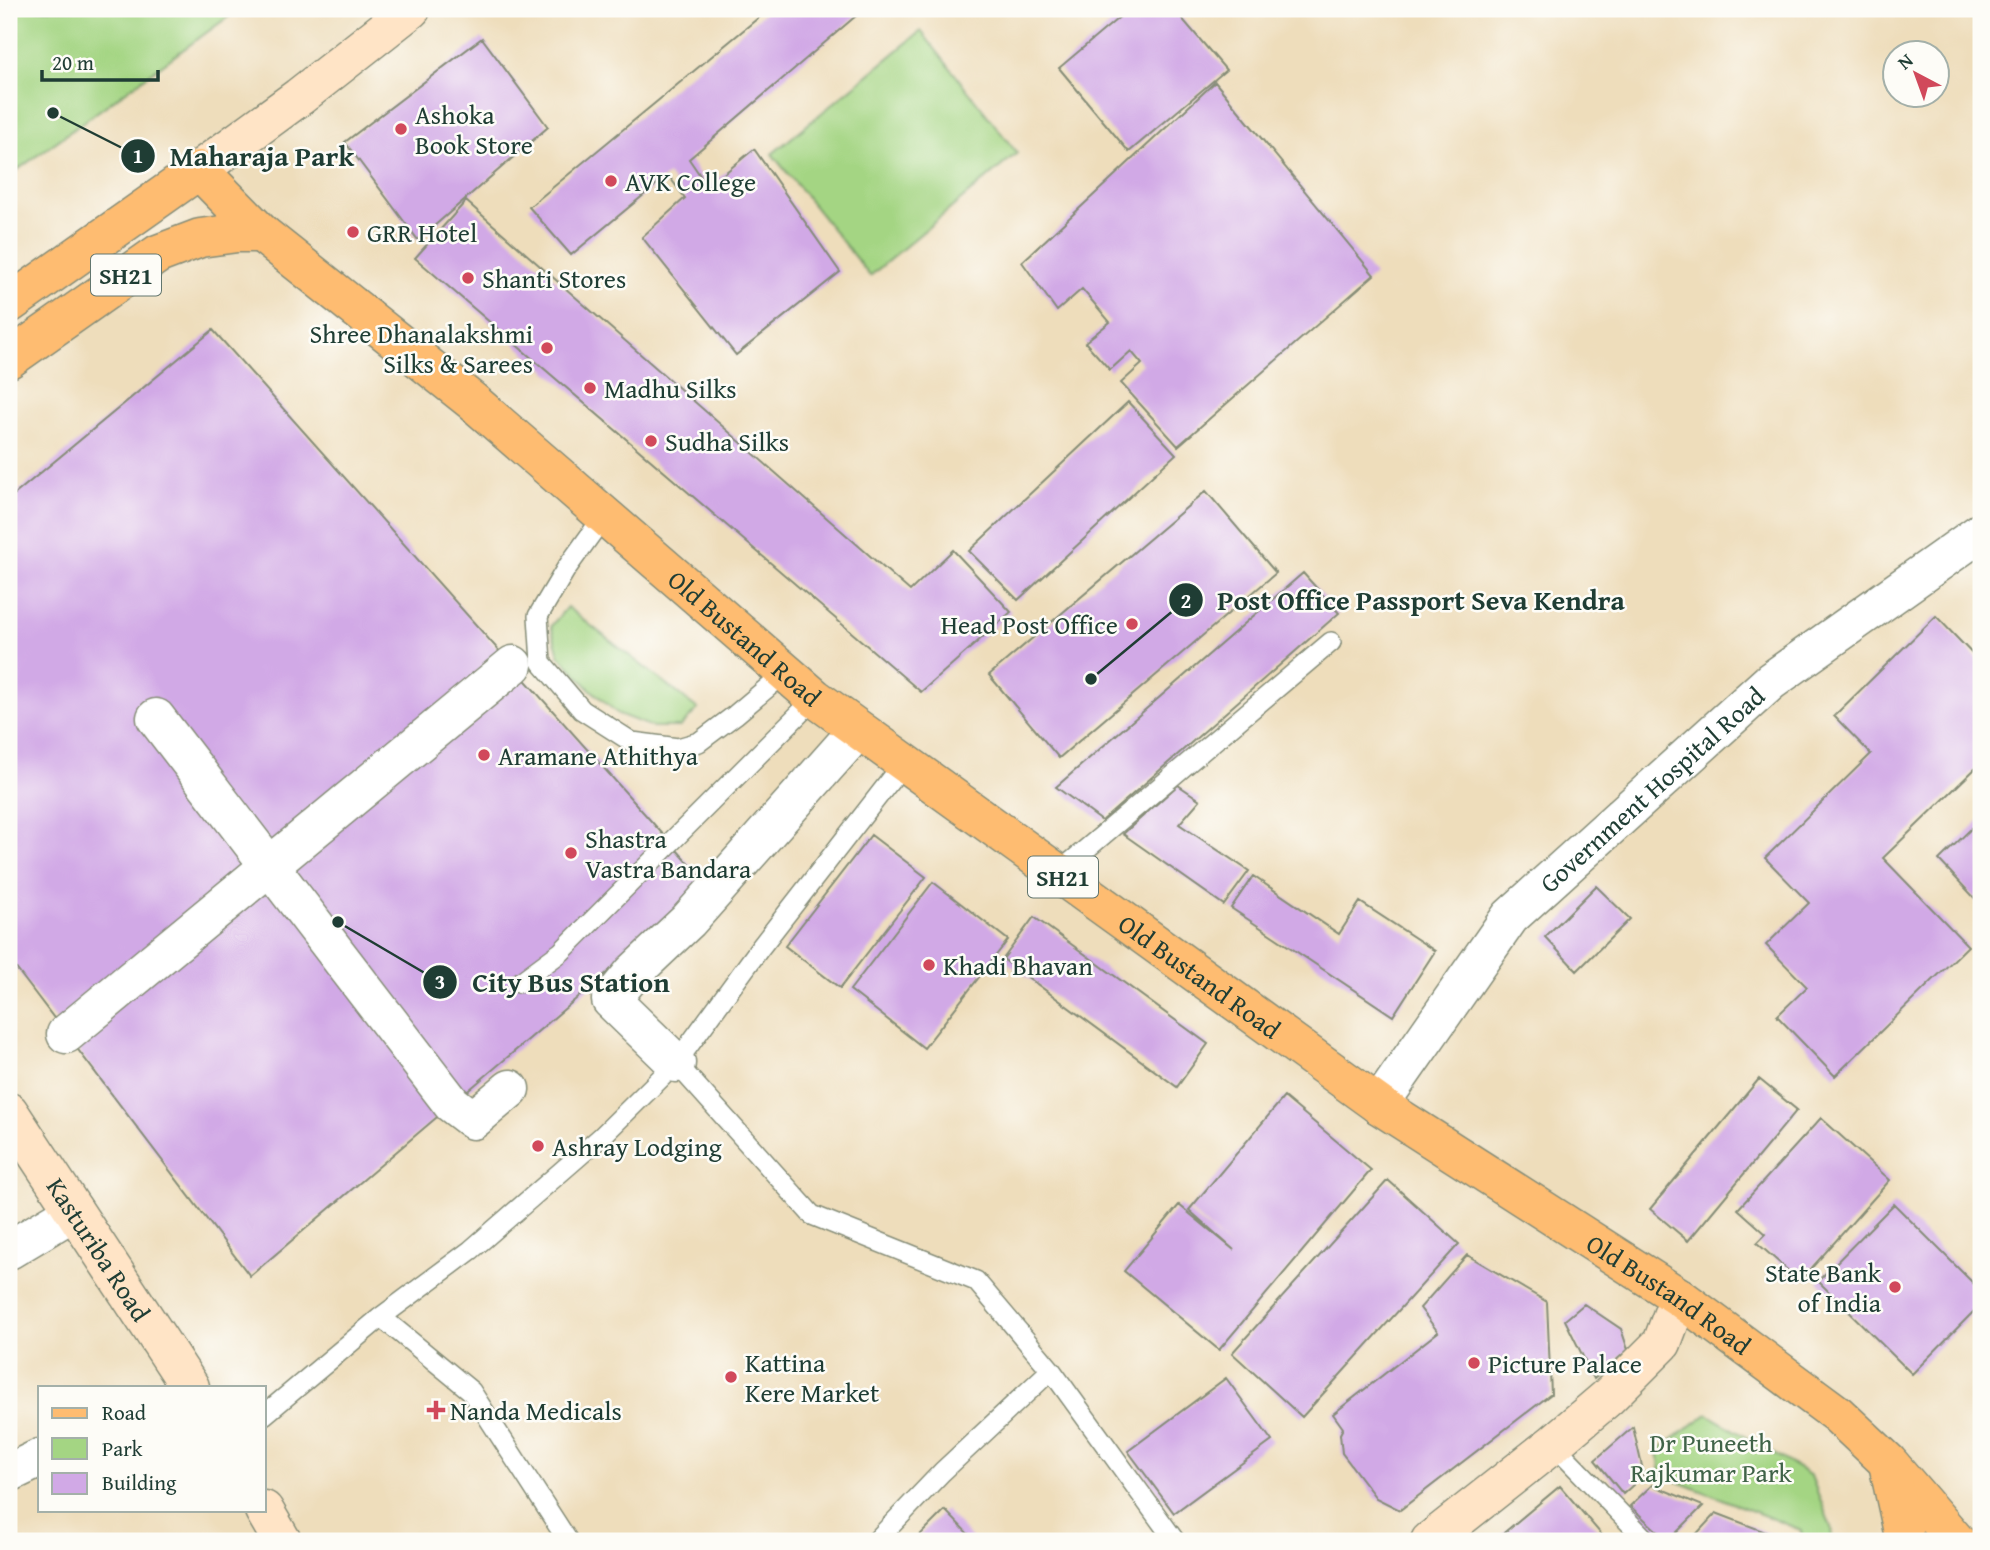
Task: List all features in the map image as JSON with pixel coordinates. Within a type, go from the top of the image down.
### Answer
[{"type":"main road","name":"SH21","points":[[9,304],[199,170]]},
{"type":"main road","name":"Old Bustand Road","points":[[199,170],[261,233],[471,401],[815,698],[1379,1105],[1679,1297],[1837,1413],[1888,1462],[1956,1541]]},
{"type":"main road","points":[[130,218],[158,254]]},
{"type":"main road","name":"SH21","points":[[9,359],[158,254],[200,238],[261,233]]},
{"type":"main road","points":[[1888,1462],[1905,1541]]},
{"type":"street","points":[[199,170],[299,97],[411,9]]},
{"type":"street","name":"Government Hospital Road","points":[[1379,1105],[1510,917],[1771,681],[1981,532]]},
{"type":"street","points":[[66,1034],[513,665]]},
{"type":"street","points":[[156,718],[452,1104],[473,1120],[510,1089]]},
{"type":"street","points":[[676,1063],[611,1000],[634,973],[688,920],[858,730]]},
{"type":"street","name":"Kasturiba Road","points":[[9,1112],[186,1386]]},
{"type":"street","points":[[9,1250],[74,1211]]},
{"type":"street","points":[[1430,1541],[1607,1398],[1662,1343],[1679,1297]]},
{"type":"street","points":[[9,1473],[38,1459]]},
{"type":"street","points":[[265,1512],[282,1541]]},
{"type":"lane","points":[[604,516],[566,569],[538,616],[541,662],[582,710],[632,741],[678,748],[699,742],[786,672]]},
{"type":"lane","points":[[1058,873],[1331,642]]},
{"type":"lane","points":[[519,983],[561,952],[815,698]]},
{"type":"lane","points":[[266,1413],[381,1317],[481,1241],[601,1137],[676,1063],[760,948],[904,763]]},
{"type":"lane","points":[[676,1063],[812,1215],[976,1281],[1051,1370],[1175,1541]]},
{"type":"lane","points":[[381,1317],[471,1391],[568,1541]]},
{"type":"lane","points":[[876,1541],[942,1472],[1051,1370]]},
{"type":"lane","points":[[1553,1444],[1647,1541]]},
{"type":"green space","points":[[9,9],[239,9],[9,176]]},
{"type":"green space","points":[[921,31],[1017,153],[870,276],[772,154]]},
{"type":"green space","points":[[567,607],[698,709],[680,727],[652,727],[618,714],[588,687],[559,655],[551,626]]},
{"type":"green space","name":"Dr Puneeth Rajkumar Park","points":[[1707,1414],[1811,1476],[1831,1527],[1832,1541],[1802,1541],[1801,1530],[1661,1475],[1658,1450]]},
{"type":"building","name":"AVK College","points":[[769,9],[864,9],[689,159],[708,187],[754,149],[840,272],[736,355],[642,237],[685,198],[668,175],[571,255],[529,207]]},
{"type":"building","points":[[1129,9],[1174,9],[1226,70],[1129,152],[1059,68]]},
{"type":"building","points":[[482,38],[548,127],[418,240],[345,142]]},
{"type":"building","points":[[1215,82],[1374,275],[1178,446],[1121,383],[1142,364],[1131,351],[1110,370],[1085,342],[1110,322],[1082,289],[1057,311],[1022,262]]},
{"type":"building","points":[[466,201],[910,591],[953,550],[1011,612],[921,692],[415,258]]},
{"type":"building","points":[[213,330],[709,886],[250,1276],[9,959],[9,499]]},
{"type":"building","points":[[1128,402],[1176,454],[1018,600],[969,551]]},
{"type":"building","name":"Head Post Office","points":[[1206,491],[1276,573],[1059,758],[989,675]]},
{"type":"building","points":[[1303,573],[1339,613],[1102,821],[1056,787]]},
{"type":"building","points":[[1936,616],[1981,663],[1981,763],[1883,858],[1968,946],[1835,1076],[1777,1016],[1807,987],[1766,945],[1809,903],[1765,858],[1871,754],[1834,716]]},
{"type":"building","points":[[1178,785],[1200,800],[1179,824],[1249,871],[1224,905],[1123,834]]},
{"type":"building","points":[[1981,819],[1981,905],[1939,860]]},
{"type":"building","points":[[871,835],[926,877],[840,988],[785,946]]},
{"type":"building","points":[[1253,876],[1339,934],[1360,902],[1435,951],[1393,1016],[1231,908]]},
{"type":"building","name":"Khadi Bhavan","points":[[933,882],[1008,940],[924,1048],[850,990]]},
{"type":"building","points":[[1596,886],[1630,919],[1577,971],[1545,937]]},
{"type":"building","points":[[1034,917],[1208,1044],[1177,1087],[1003,959]]},
{"type":"building","points":[[1759,1079],[1797,1110],[1688,1241],[1650,1209]]},
{"type":"building","points":[[1284,1097],[1371,1170],[1219,1350],[1124,1271],[1179,1205],[1234,1250],[1189,1210]]},
{"type":"building","points":[[1821,1118],[1890,1180],[1800,1281],[1757,1243],[1766,1234],[1738,1209]]},
{"type":"building","points":[[1388,1180],[1459,1244],[1302,1417],[1232,1353]]},
{"type":"building","points":[[1894,1204],[1981,1291],[1981,1304],[1912,1374],[1818,1281]]},
{"type":"building","name":"Picture Palace","points":[[1467,1255],[1547,1302],[1551,1394],[1400,1510],[1376,1498],[1342,1453],[1340,1434],[1343,1428],[1333,1414],[1438,1332],[1420,1308]]},
{"type":"building","points":[[1584,1304],[1621,1329],[1628,1350],[1594,1379],[1565,1320]]},
{"type":"building","points":[[1226,1378],[1272,1441],[1174,1513],[1128,1451]]},
{"type":"building","points":[[1633,1427],[1644,1475],[1623,1494],[1595,1460]]},
{"type":"building","points":[[1652,1485],[1703,1506],[1668,1541],[1630,1506]]},
{"type":"building","points":[[1560,1486],[1607,1541],[1494,1541]]},
{"type":"building","points":[[945,1510],[975,1541],[914,1541]]},
{"type":"building","points":[[1716,1513],[1789,1541],[1690,1541]]},
{"type":"place","name":"Maharaja Park","points":[[53,113]]},
{"type":"place","name":"Ashoka Book Store","points":[[401,129]]},
{"type":"place","name":"AVK College","points":[[611,181]]},
{"type":"place","name":"GRR Hotel","points":[[353,232]]},
{"type":"place","name":"Shanti Stores","points":[[468,278]]},
{"type":"place","name":"Shree Dhanalakshmi Silks & Sarees","points":[[547,348]]},
{"type":"place","name":"Madhu Silks","points":[[590,388]]},
{"type":"place","name":"Sudha Silks","points":[[651,441]]},
{"type":"place","name":"Head Post Office","points":[[1132,624]]},
{"type":"place","name":"Post Office Passport Seva Kendra","points":[[1091,679]]},
{"type":"place","name":"Aramane Athithya","points":[[484,755]]},
{"type":"place","name":"Shastra Vastra Bandara","points":[[571,853]]},
{"type":"place","name":"City Bus Station","points":[[338,922]]},
{"type":"place","name":"Khadi Bhavan","points":[[929,965]]},
{"type":"place","name":"Ashray Lodging","points":[[538,1146]]},
{"type":"place","name":"State Bank of India","points":[[1895,1287]]},
{"type":"place","name":"Picture Palace","points":[[1474,1363]]},
{"type":"place","name":"Kattina Kere Market","points":[[731,1377]]},
{"type":"place","name":"Nanda Medicals","points":[[436,1410]]}]
